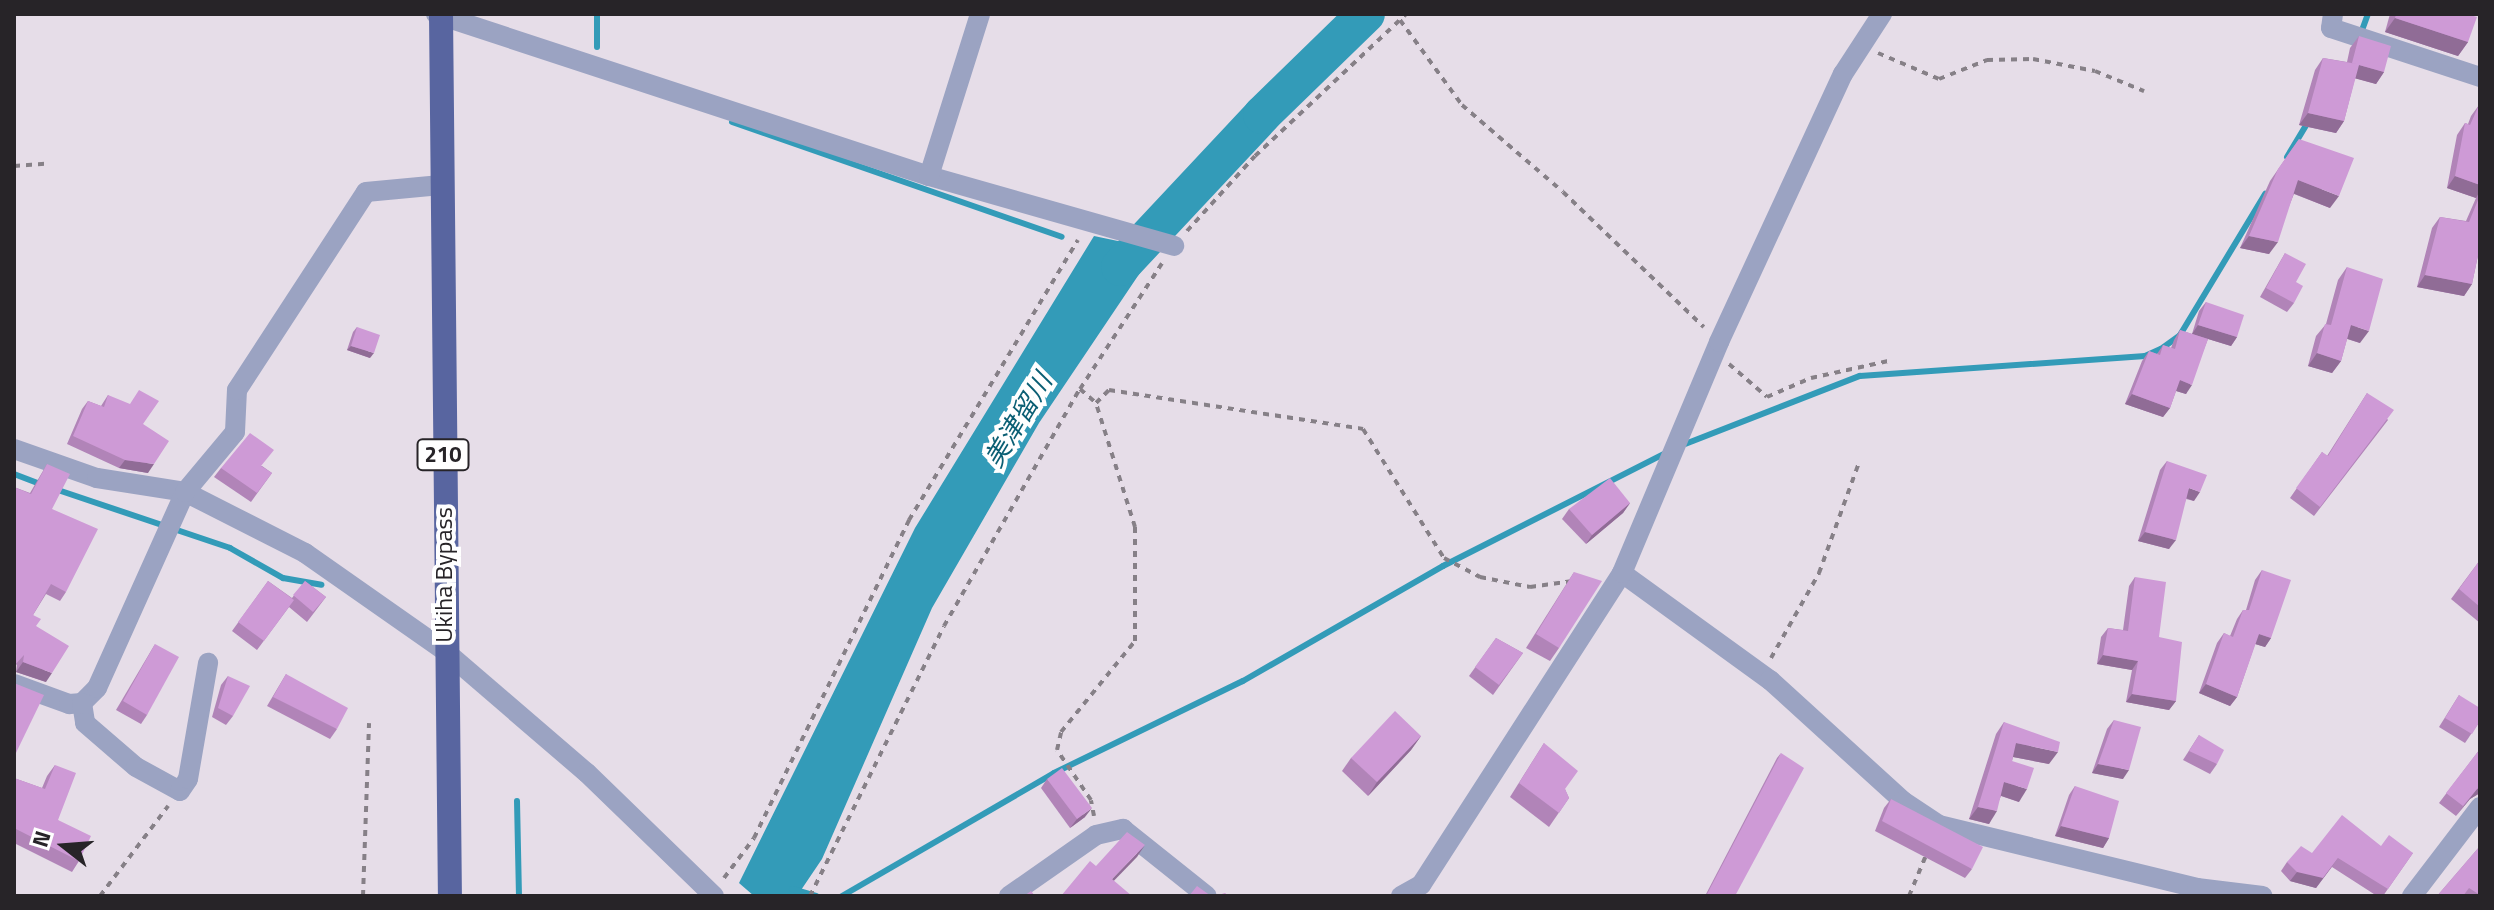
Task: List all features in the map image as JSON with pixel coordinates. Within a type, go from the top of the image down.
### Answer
[{"type":"highway","name":"Ukiha Bypass","points":[[440,14],[450,896]]},
{"type":"street","points":[[440,14],[929,176],[1087,225],[1174,246]]},
{"type":"street","points":[[929,176],[980,14]]},
{"type":"street","points":[[1401,896],[1421,885],[1622,573],[1717,347],[1843,74],[1882,14]]},
{"type":"street","points":[[2333,14],[2331,28],[2480,77]]},
{"type":"street","points":[[14,684],[69,704],[82,703],[97,688],[185,492],[235,432],[237,390],[366,192],[441,185]]},
{"type":"street","points":[[14,449],[97,478],[185,492],[305,553],[445,651],[587,773],[713,895]]},
{"type":"street","points":[[1622,573],[1762,674],[1903,801],[1939,825],[2197,888],[2263,896]]},
{"type":"street","points":[[82,703],[85,723],[136,767],[180,791],[188,779],[208,663]]},
{"type":"street","points":[[2412,896],[2480,807]]},
{"type":"street","points":[[1009,896],[1098,836],[1123,829],[1207,896]]},
{"type":"path","points":[[810,896],[944,626],[1080,389],[1174,246],[1255,156],[1406,14]]},
{"type":"path","points":[[1400,20],[1462,105],[1563,192],[1767,397],[1811,378],[1888,361]]},
{"type":"path","points":[[1862,46],[1939,79],[1987,60],[2033,59],[2095,71],[2144,91]]},
{"type":"path","points":[[14,166],[45,164]]},
{"type":"path","points":[[713,895],[754,838],[909,520],[1087,225]]},
{"type":"path","points":[[1080,389],[1096,403],[1135,527],[1135,641],[1061,732],[1057,750],[1091,800],[1098,836]]},
{"type":"path","points":[[1096,403],[1109,390],[1363,429],[1444,558],[1480,577],[1530,587],[1576,580]]},
{"type":"path","points":[[1762,674],[1819,573],[1858,465]]},
{"type":"path","points":[[363,896],[369,723]]},
{"type":"path","points":[[100,896],[180,791]]},
{"type":"path","points":[[1909,896],[1939,825]]},
{"type":"water","points":[[1094,236],[1156,249],[1039,423],[932,608],[822,859],[797,896],[754,896],[739,883],[915,528]]},
{"type":"building","points":[[2396,14],[2467,14],[2477,17],[2468,42],[2395,18]]},
{"type":"building","points":[[2359,36],[2391,46],[2384,72],[2359,65],[2344,121],[2308,113],[2323,58],[2357,64],[2352,63]]},
{"type":"building","points":[[2479,105],[2480,185],[2455,176],[2465,123],[2470,125]]},
{"type":"building","points":[[2299,139],[2354,158],[2339,196],[2298,180],[2278,242],[2249,236],[2278,169]]},
{"type":"building","points":[[2480,195],[2480,246],[2472,284],[2425,275],[2440,217],[2469,222]]},
{"type":"building","points":[[2285,253],[2306,264],[2296,282],[2303,286],[2294,303],[2266,288]]},
{"type":"building","points":[[2347,267],[2383,279],[2369,331],[2351,325],[2341,361],[2317,353],[2325,324],[2331,325]]},
{"type":"building","points":[[2206,302],[2244,315],[2237,337],[2198,325]]},
{"type":"building","points":[[357,327],[380,335],[374,353],[351,346]]},
{"type":"building","points":[[2180,330],[2208,339],[2192,385],[2180,380],[2170,408],[2132,394],[2149,351],[2160,355],[2163,345],[2175,349]]},
{"type":"building","points":[[139,390],[159,401],[143,424],[169,441],[154,464],[125,460],[73,436],[88,401],[104,407],[108,395],[130,404]]},
{"type":"building","points":[[2367,393],[2394,410],[2320,507],[2296,488],[2322,452],[2328,456]]},
{"type":"building","points":[[250,433],[274,450],[261,466],[272,473],[257,493],[221,468]]},
{"type":"building","points":[[2167,461],[2207,475],[2200,492],[2189,488],[2176,540],[2145,532]]},
{"type":"building","points":[[47,464],[70,474],[52,509],[98,529],[66,592],[51,584],[33,615],[41,619],[36,626],[69,646],[52,673],[23,662],[24,655],[14,666],[14,487],[31,494]]},
{"type":"building","points":[[1610,478],[1630,503],[1592,535],[1569,509]]},
{"type":"building","points":[[2480,560],[2480,607],[2459,589]]},
{"type":"building","points":[[2262,570],[2291,580],[2271,638],[2259,634],[2237,697],[2206,684],[2224,633],[2233,637],[2243,610],[2249,610]]},
{"type":"building","points":[[1574,572],[1602,581],[1559,648],[1536,634]]},
{"type":"building","points":[[2135,577],[2166,582],[2159,637],[2182,642],[2176,701],[2132,694],[2138,661],[2103,655],[2108,628],[2128,631]]},
{"type":"building","points":[[268,581],[294,600],[264,641],[238,622]]},
{"type":"building","points":[[305,581],[326,597],[313,612],[293,595]]},
{"type":"building","points":[[1496,638],[1523,653],[1499,685],[1475,667]]},
{"type":"building","points":[[155,644],[179,657],[147,715],[123,701]]},
{"type":"building","points":[[286,674],[348,708],[337,729],[273,697]]},
{"type":"building","points":[[228,676],[250,686],[233,716],[218,708]]},
{"type":"building","points":[[14,683],[44,695],[14,757]]},
{"type":"building","points":[[2459,695],[2480,708],[2480,721],[2472,734],[2445,718]]},
{"type":"building","points":[[1395,711],[1421,736],[1377,782],[1351,758]]},
{"type":"building","points":[[2114,720],[2141,727],[2129,770],[2098,764]]},
{"type":"building","points":[[2004,722],[2060,742],[2058,752],[2016,743],[2012,761],[2034,768],[2027,789],[2004,782],[1997,811],[1978,807]]},
{"type":"building","points":[[2199,735],[2224,750],[2217,764],[2189,751]]},
{"type":"building","points":[[1544,743],[1578,771],[1565,789],[1569,798],[1559,813],[1519,783]]},
{"type":"building","points":[[2480,749],[2480,787],[2463,806],[2446,793]]},
{"type":"building","points":[[1781,753],[1804,768],[1735,896],[1706,896]]},
{"type":"building","points":[[55,765],[76,773],[58,820],[91,836],[79,861],[14,828],[14,778],[45,789]]},
{"type":"building","points":[[1062,768],[1092,808],[1077,819],[1047,779]]},
{"type":"building","points":[[2075,786],[2119,801],[2109,838],[2061,826]]},
{"type":"building","points":[[1891,799],[1983,847],[1972,869],[1882,821]]},
{"type":"building","points":[[2342,815],[2381,846],[2389,835],[2413,853],[2388,889],[2338,858],[2323,878],[2297,872],[2287,862],[2301,846],[2312,853]]},
{"type":"building","points":[[1127,832],[1145,845],[1112,879],[1132,896],[1061,896],[1090,861],[1096,866]]},
{"type":"building","points":[[2480,846],[2480,895],[2469,888],[2463,896],[2437,896]]},
{"type":"building","points":[[1197,886],[1211,896],[1189,896]]},
{"type":"waterway","points":[[597,14],[597,47]]},
{"type":"waterway","name":"美津留川","points":[[1120,267],[1262,115],[1366,14]]},
{"type":"waterway","points":[[2361,33],[2368,14]]},
{"type":"waterway","points":[[732,122],[1062,237]]},
{"type":"waterway","points":[[2287,157],[2308,122]]},
{"type":"waterway","points":[[1680,446],[1860,376],[2145,356],[2180,335],[2265,194]]},
{"type":"waterway","points":[[842,896],[1054,773],[1243,681],[1443,566],[1666,453]]},
{"type":"waterway","points":[[14,474],[40,484]]},
{"type":"waterway","points":[[55,489],[230,548],[283,578],[321,585]]},
{"type":"waterway","points":[[517,801],[519,896]]},
{"type":"waterway","points":[[792,889],[816,896]]}]
